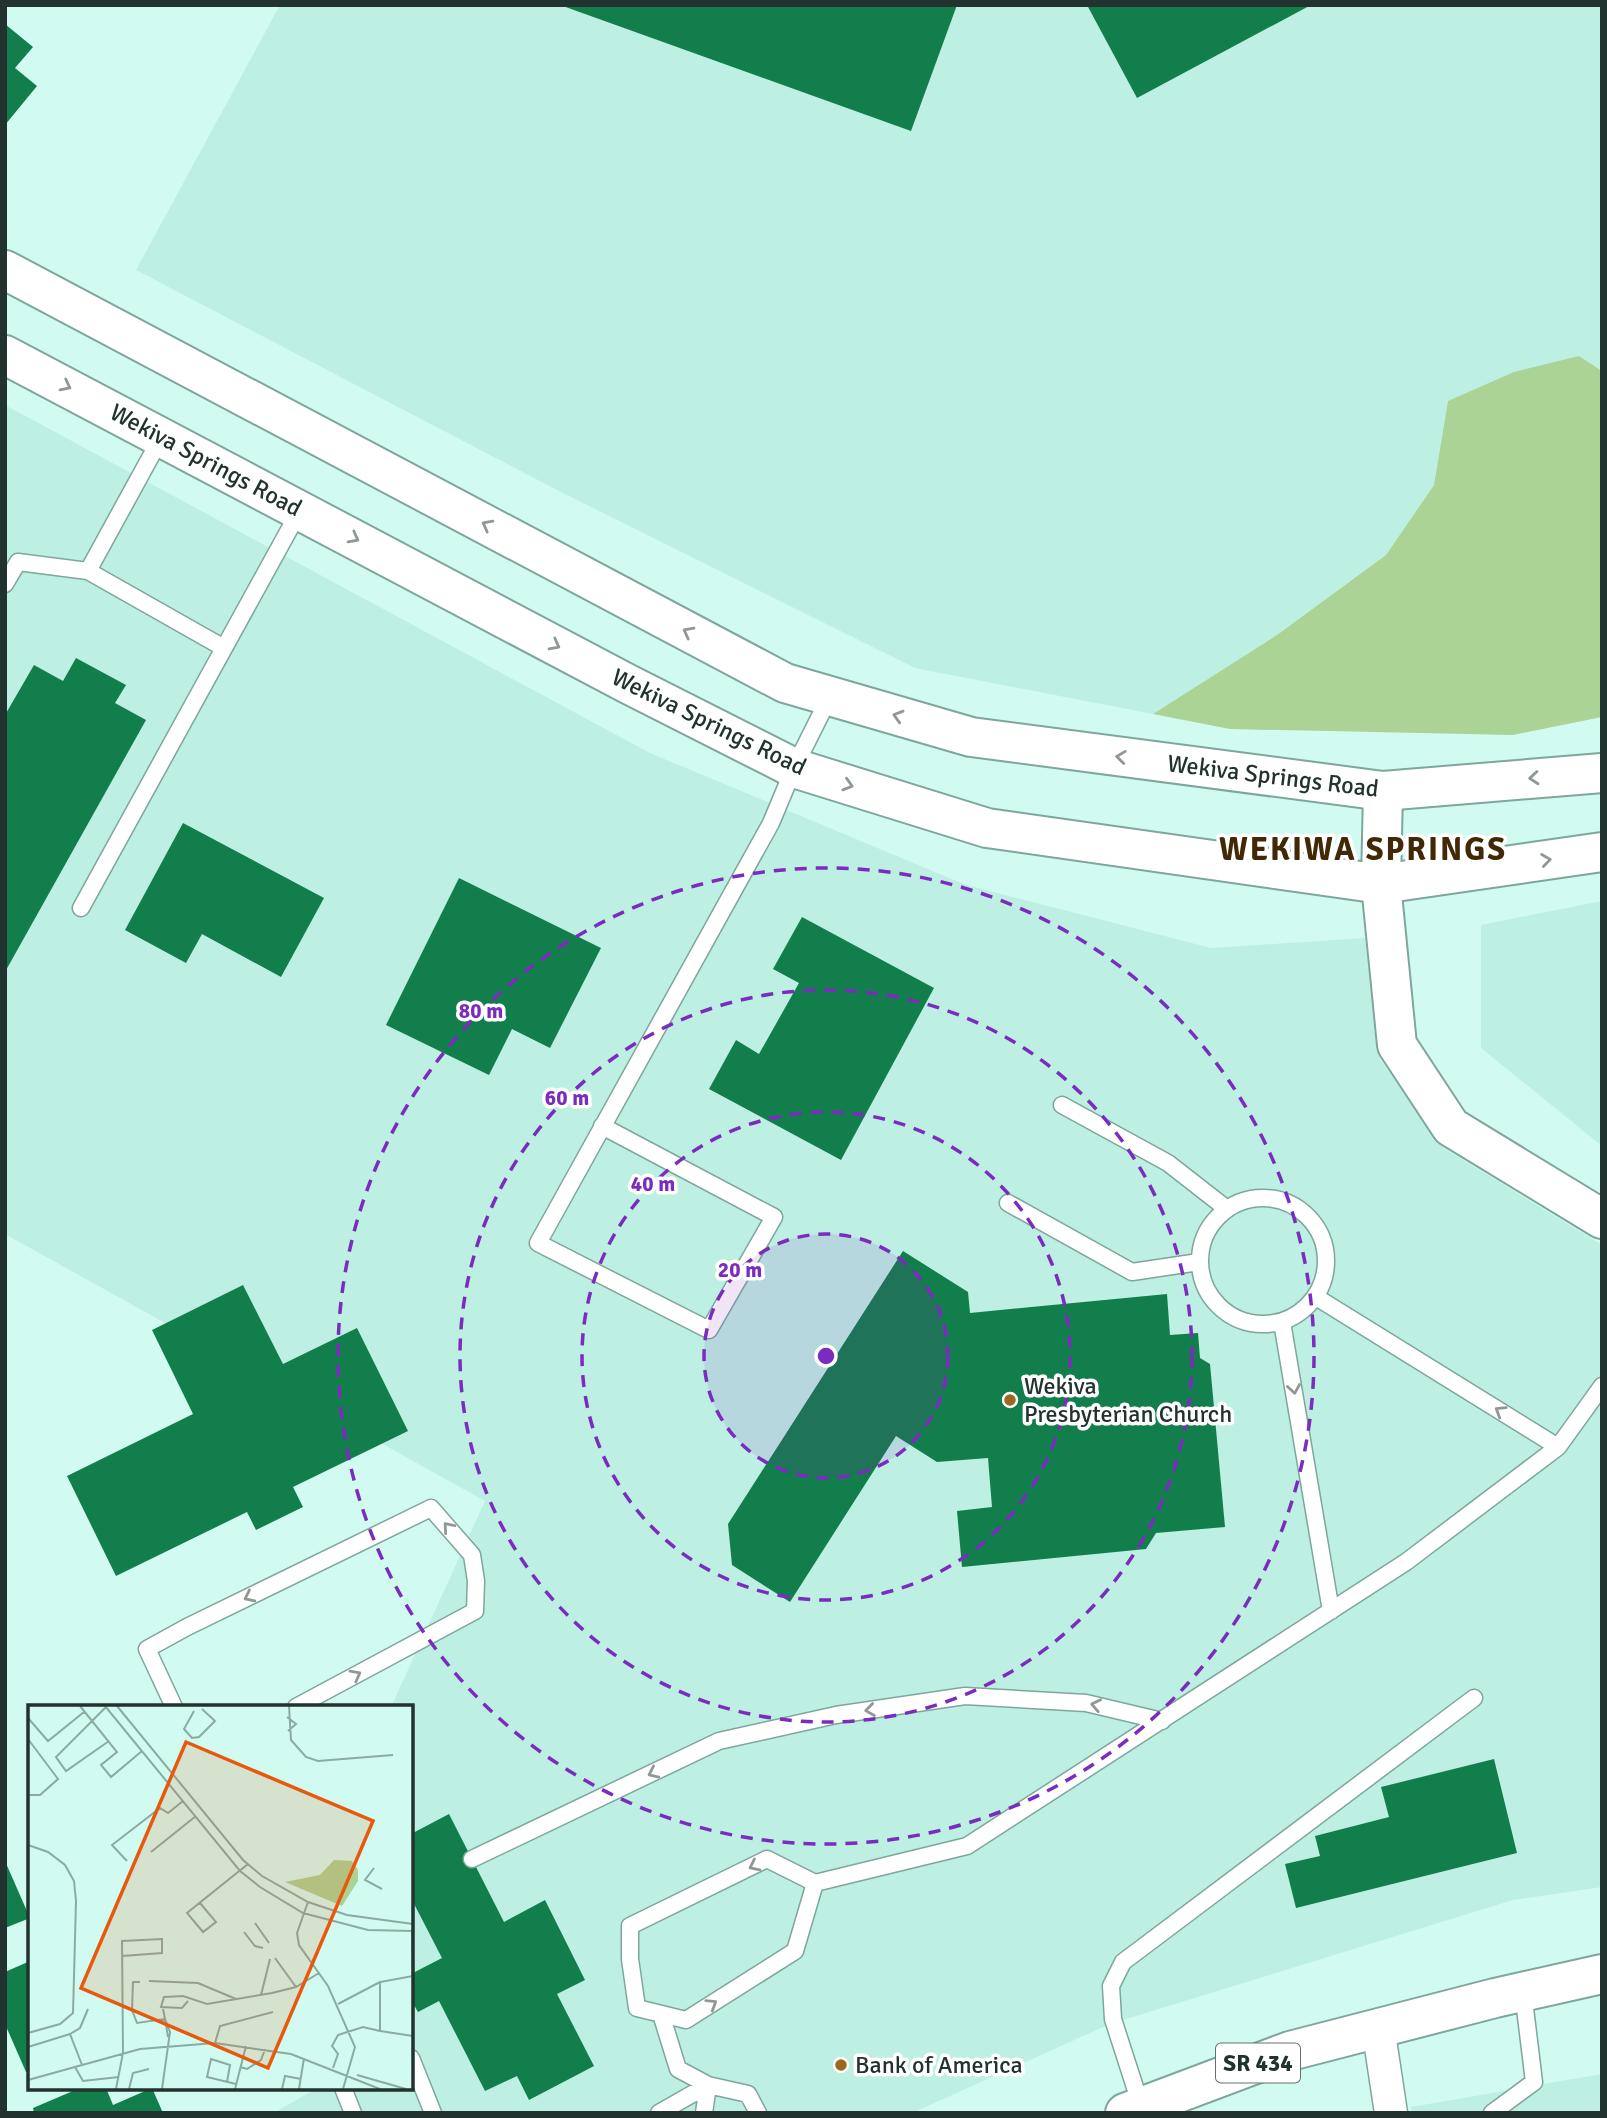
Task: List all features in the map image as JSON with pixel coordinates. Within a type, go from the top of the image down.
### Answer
[{"type":"main road","name":"Wekiva Springs Road","points":[[5,270],[785,683],[971,737],[1384,791],[1602,773]]},
{"type":"main road","name":"Wekiva Springs Road","points":[[5,355],[628,684],[794,768],[987,828],[1381,884],[1602,852]]},
{"type":"main road","points":[[1384,791],[1381,884],[1397,1045],[1451,1127],[1602,1219]]},
{"type":"main road","name":"SR 434","points":[[1133,2110],[1290,2051],[1378,2027],[1602,1974]]},
{"type":"street","points":[[1378,2027],[1391,2113]]},
{"type":"lane","points":[[88,571],[162,436]]},
{"type":"lane","points":[[81,908],[300,510]]},
{"type":"lane","points":[[5,584],[18,562],[88,571],[224,648]]},
{"type":"lane","points":[[602,1126],[774,1217],[709,1330],[538,1243],[602,1126],[771,823],[794,768],[830,696]]},
{"type":"lane","points":[[1062,1105],[1168,1163],[1227,1209]]},
{"type":"lane","points":[[1269,1198],[1290,1204],[1308,1216],[1321,1234],[1327,1255],[1325,1277],[1316,1297],[1300,1313],[1282,1322],[1263,1325],[1244,1322],[1226,1312],[1212,1299],[1203,1281],[1199,1262],[1203,1242],[1211,1225],[1227,1209],[1247,1200],[1269,1198]]},
{"type":"lane","points":[[1008,1203],[1132,1272],[1199,1262]]},
{"type":"lane","points":[[1316,1297],[1558,1447]]},
{"type":"lane","points":[[1282,1322],[1331,1611]]},
{"type":"lane","points":[[815,1883],[795,1951],[686,2020],[637,2008],[630,1959],[630,1926],[767,1859],[815,1883],[967,1846],[1406,1562],[1558,1447],[1602,1386]]},
{"type":"lane","points":[[173,1705],[147,1649],[431,1508],[472,1555],[476,1581],[475,1611],[300,1705]]},
{"type":"lane","points":[[472,1859],[719,1741],[836,1715],[965,1696],[1086,1703],[1162,1721]]},
{"type":"lane","points":[[1133,2110],[1113,2019],[1111,1986],[1124,1962],[1474,1698]]},
{"type":"lane","points":[[1492,2113],[1534,2082],[1523,1992]]},
{"type":"lane","points":[[661,2014],[678,2069],[708,2084],[748,2094],[758,2113]]},
{"type":"lane","points":[[413,2063],[433,2113]]},
{"type":"lane","points":[[659,2113],[708,2084]]},
{"type":"lane","points":[[704,2113],[708,2084]]},
{"type":"lane","points":[[344,2090],[354,2113]]},
{"type":"shaded area","points":[[280,5],[1602,5],[1602,371],[1579,356],[1448,401],[1434,485],[1386,555],[1277,635],[1153,714],[915,668],[559,491],[136,270]]},
{"type":"shaded area","points":[[5,405],[650,753],[966,885],[1211,948],[1365,938],[1376,1046],[1380,1059],[1435,1139],[1442,1147],[1602,1245],[1602,1887],[1513,1900],[1110,2024],[912,2113],[274,2113],[314,2090],[413,2090],[413,1705],[392,1705],[485,1501],[5,1234]]},
{"type":"shaded area","points":[[1602,901],[1602,1146],[1481,1048],[1481,925]]},
{"type":"shaded area","points":[[1602,2074],[1602,2113],[1412,2113],[1411,2107]]},
{"type":"green space","points":[[1579,356],[1602,371],[1602,717],[1513,735],[1230,729],[1153,714],[1277,635],[1386,555],[1434,485],[1448,401],[1514,372]]},
{"type":"building","points":[[560,5],[957,5],[911,131]]},
{"type":"building","points":[[1087,5],[1311,5],[1137,98]]},
{"type":"building","points":[[5,24],[33,47],[15,68],[37,86],[5,125]]},
{"type":"building","points":[[76,658],[126,685],[115,703],[146,720],[5,972],[5,715],[34,665],[63,681]]},
{"type":"building","points":[[183,823],[324,898],[281,977],[202,934],[186,963],[125,930]]},
{"type":"building","points":[[459,878],[601,948],[550,1048],[512,1029],[489,1075],[386,1025]]},
{"type":"building","points":[[802,917],[934,988],[841,1160],[709,1089],[736,1040],[759,1054],[799,983],[773,969]]},
{"type":"building","name":"Wekiva Presbyterian Church","points":[[903,1251],[968,1292],[970,1313],[1167,1294],[1170,1335],[1198,1333],[1200,1358],[1210,1364],[1225,1527],[1156,1533],[1146,1549],[962,1567],[957,1511],[992,1507],[988,1458],[937,1462],[896,1436],[790,1602],[732,1565],[728,1524]]},
{"type":"building","points":[[243,1285],[283,1364],[357,1328],[408,1431],[293,1487],[303,1507],[256,1530],[247,1512],[116,1576],[67,1476],[193,1414],[152,1330]]},
{"type":"building","points":[[1494,1759],[1517,1853],[1296,1908],[1285,1864],[1320,1856],[1315,1836],[1389,1817],[1381,1787]]},
{"type":"building","points":[[449,1814],[504,1922],[545,1900],[585,1980],[557,1994],[594,2066],[529,2100],[517,2076],[485,2091],[439,2001],[418,2012],[413,2003],[413,1973],[442,1958],[413,1902],[413,1833]]},
{"type":"building","points":[[5,1861],[28,1919],[5,1928]]},
{"type":"building","points":[[28,1962],[26,2072],[5,2024],[5,1972]]},
{"type":"building","points":[[75,2090],[107,2090],[113,2105],[153,2090],[163,2113],[34,2113],[33,2108]]},
{"type":"place","name":"Wekiva Presbyterian Church","points":[[1010,1400]]},
{"type":"place","name":"Bank of America","points":[[841,2065]]},
{"type":"district","name":"WEKIWA SPRINGS","points":[[1363,849]]}]
